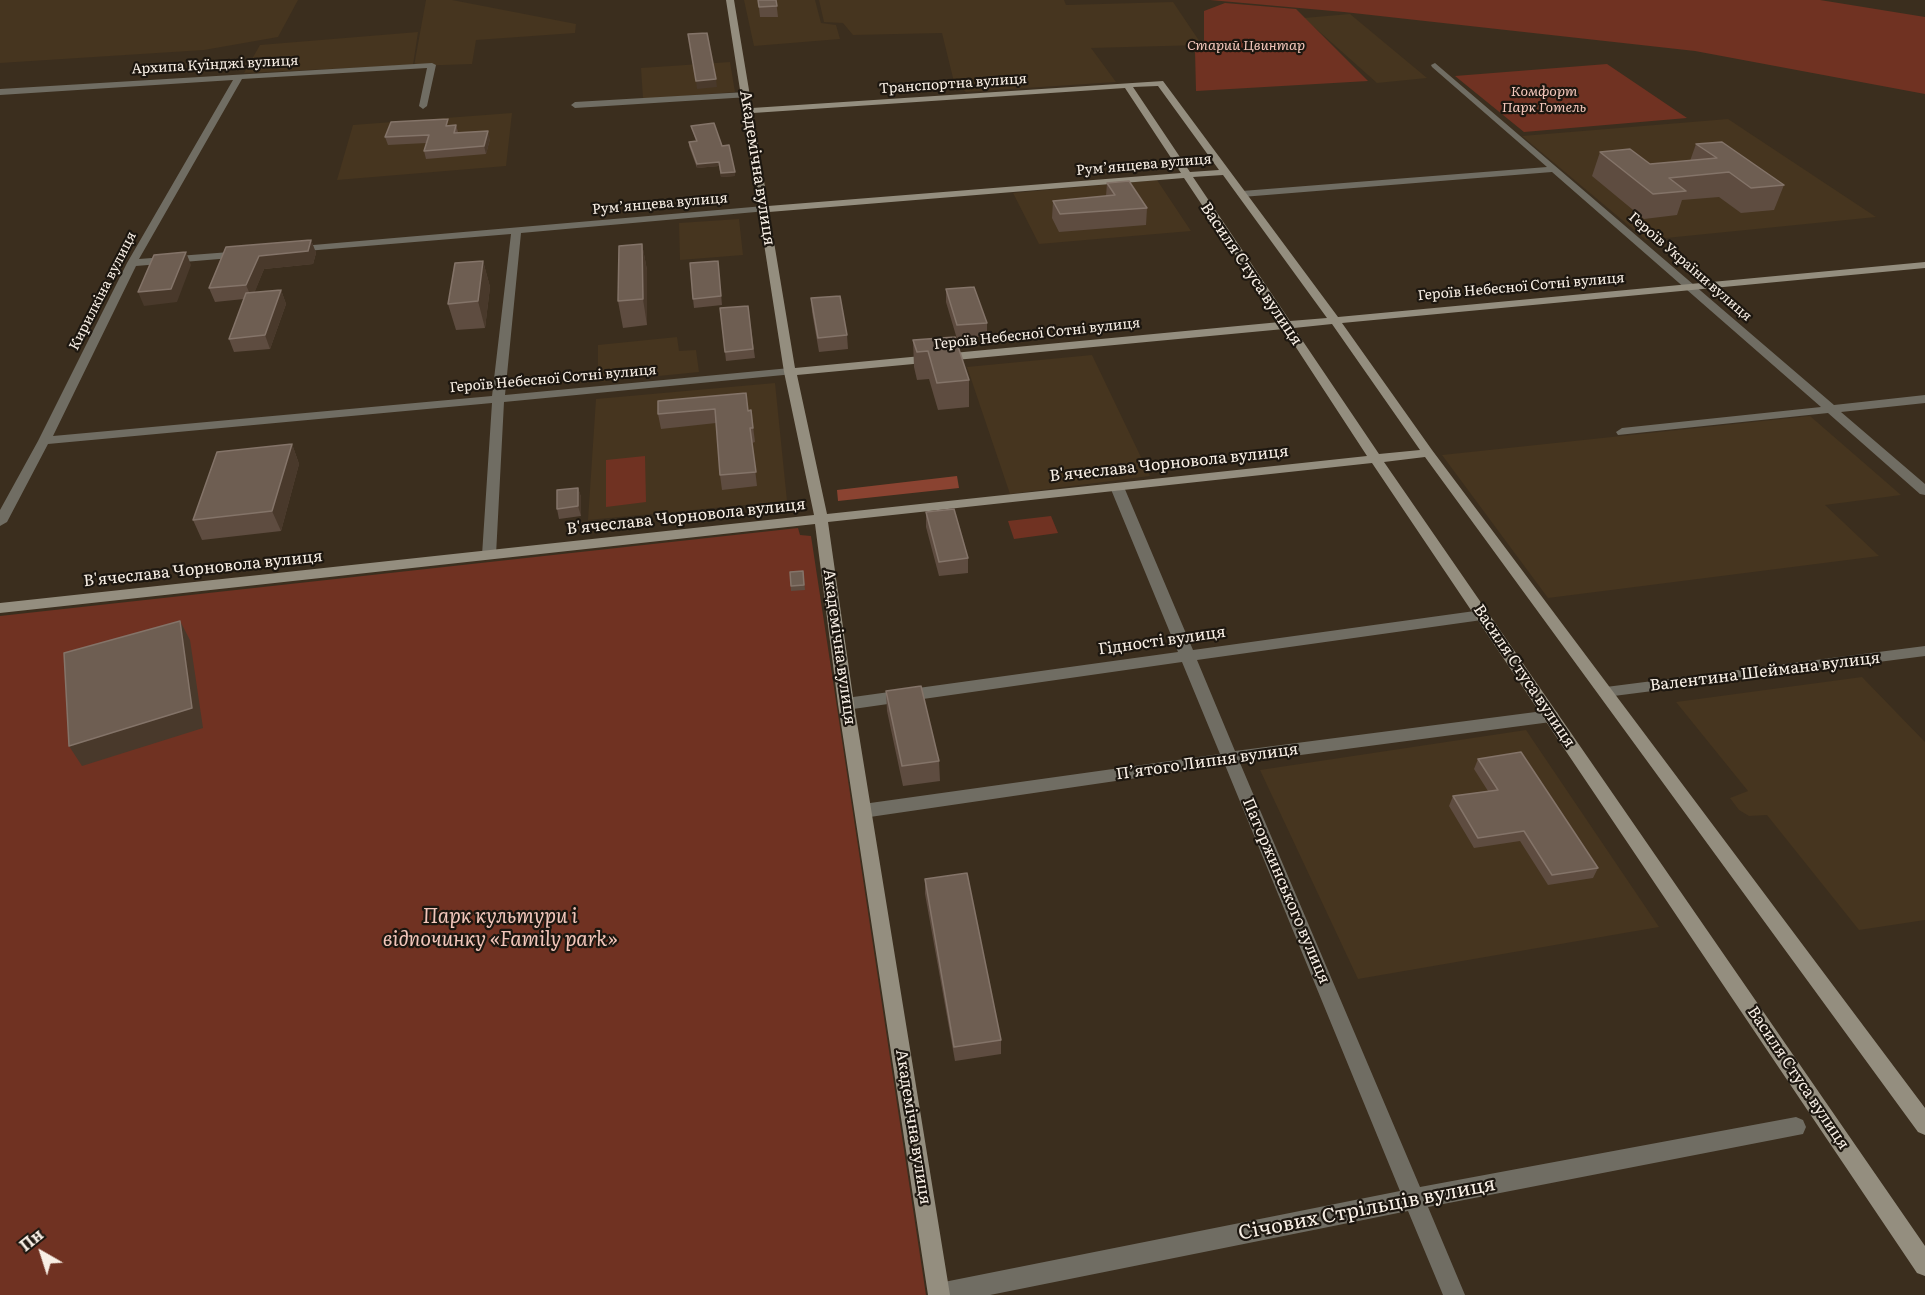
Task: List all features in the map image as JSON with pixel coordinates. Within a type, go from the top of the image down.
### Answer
[{"type":"street","name":"Академічна вулиця","points":[[730,0],[790,372],[821,519],[846,704],[939,1294]]},
{"type":"street","name":"Архипа Куїнджі вулиця","points":[[0,92],[432,65],[423,106]]},
{"type":"street","name":"Героїв України вулиця","points":[[1435,65],[1925,491]]},
{"type":"street","name":"Кирилкіна вулиця","points":[[0,522],[44,441],[132,263],[239,77]]},
{"type":"street","name":"Транспортна вулиця","points":[[748,111],[1160,83],[1226,172]]},
{"type":"street","name":"Василя Стуса вулиця","points":[[1126,85],[1376,459],[1925,1265]]},
{"type":"street","points":[[574,105],[746,95]]},
{"type":"street","points":[[1242,194],[1555,169]]},
{"type":"street","points":[[1226,172],[1428,453],[1925,1125]]},
{"type":"street","name":"Рум’янцева вулиця","points":[[287,250],[1226,172]]},
{"type":"street","points":[[489,555],[498,400],[516,230]]},
{"type":"street","points":[[132,263],[252,253]]},
{"type":"street","name":"Героїв Небесної Сотні вулиця","points":[[44,441],[1925,265]]},
{"type":"street","points":[[1622,432],[1925,399]]},
{"type":"street","name":"В'ячеслава Чорновола вулиця","points":[[0,608],[1428,453]]},
{"type":"street","name":"Паторжинського вулиця","points":[[1117,487],[1454,1295]]},
{"type":"street","name":"Гідності вулиця","points":[[846,704],[1482,615]]},
{"type":"street","name":"Валентина Шеймана вулиця","points":[[1606,692],[1925,651]]},
{"type":"street","name":"П’ятого Липня вулиця","points":[[863,811],[1231,758],[1551,716]]},
{"type":"street","name":"Січових Стрільців вулиця","points":[[939,1294],[1414,1199],[1796,1127]]},
{"type":"shaded area","points":[[0,0],[298,0],[278,37],[204,50],[0,63]]},
{"type":"shaded area","points":[[426,0],[452,0],[576,24],[575,33],[476,40],[472,64],[414,66]]},
{"type":"shaded area","points":[[744,0],[815,0],[821,23],[836,25],[840,39],[754,46]]},
{"type":"shaded area","points":[[819,0],[1064,0],[1066,5],[1173,2],[1202,45],[1091,48],[1116,82],[966,92],[954,82],[942,33],[853,35],[843,23],[824,22]]},
{"type":"shaded area","points":[[1350,14],[1427,78],[1377,83],[1304,18]]},
{"type":"shaded area","points":[[418,32],[413,65],[244,73],[260,45]]},
{"type":"shaded area","points":[[730,62],[735,92],[643,99],[641,68]]},
{"type":"shaded area","points":[[512,113],[506,166],[337,180],[353,125]]},
{"type":"shaded area","points":[[1728,119],[1876,217],[1646,240],[1522,136]]},
{"type":"shaded area","points":[[1157,180],[1191,231],[1039,244],[1013,193]]},
{"type":"shaded area","points":[[739,219],[743,255],[680,260],[679,223]]},
{"type":"shaded area","points":[[677,337],[679,351],[696,350],[699,372],[598,382],[598,345]]},
{"type":"shaded area","points":[[1092,355],[1150,476],[1010,494],[967,367]]},
{"type":"shaded area","points":[[775,383],[787,501],[588,520],[596,399]]},
{"type":"shaded area","points":[[1810,416],[1901,495],[1825,505],[1879,556],[1548,598],[1442,455]]},
{"type":"shaded area","points":[[957,476],[959,488],[838,501],[837,490]]},
{"type":"shaded area","points":[[1862,677],[1925,742],[1925,920],[1859,930],[1767,815],[1749,816],[1739,810],[1730,798],[1748,791],[1676,702]]},
{"type":"shaded area","points":[[1526,730],[1659,927],[1358,979],[1260,770]]},
{"type":"green space","points":[[1210,0],[1820,0],[1925,17],[1925,94],[1695,51],[1344,12]]},
{"type":"green space","name":"Старий Цвинтар","points":[[1225,3],[1296,9],[1368,81],[1196,91],[1195,50],[1204,48],[1204,11]]},
{"type":"green space","name":"Комфорт Парк Готель","points":[[1607,64],[1687,118],[1524,132],[1455,76]]},
{"type":"green space","points":[[645,456],[646,502],[606,507],[606,460]]},
{"type":"green space","points":[[1051,516],[1058,533],[1014,539],[1008,521]]},
{"type":"green space","name":"Парк культури і відпочинку «Family park»","points":[[798,528],[800,535],[811,536],[926,1295],[0,1295],[0,616]]},
{"type":"building","points":[[758,0],[776,0],[777,6],[759,7]]},
{"type":"building","points":[[707,33],[716,79],[696,81],[688,34]]},
{"type":"building","points":[[448,119],[446,126],[456,125],[454,133],[488,131],[484,146],[424,151],[429,135],[385,137],[391,122]]},
{"type":"building","points":[[714,123],[722,146],[729,145],[735,172],[721,173],[719,162],[697,164],[689,142],[697,141],[691,126]]},
{"type":"building","points":[[1722,142],[1784,185],[1751,188],[1729,172],[1669,178],[1686,191],[1653,194],[1600,152],[1630,149],[1650,164],[1717,158],[1696,144]]},
{"type":"building","points":[[1129,181],[1147,208],[1060,214],[1053,201],[1115,195],[1107,183]]},
{"type":"building","points":[[311,240],[308,251],[259,256],[246,285],[209,288],[226,247]]},
{"type":"building","points":[[642,244],[643,299],[618,301],[619,246]]},
{"type":"building","points":[[186,252],[171,289],[138,292],[154,255]]},
{"type":"building","points":[[483,261],[478,301],[448,304],[455,263]]},
{"type":"building","points":[[718,261],[721,296],[693,299],[690,263]]},
{"type":"building","points":[[974,287],[987,323],[957,325],[946,289]]},
{"type":"building","points":[[281,290],[265,335],[229,339],[246,293]]},
{"type":"building","points":[[840,296],[847,335],[818,338],[811,298]]},
{"type":"building","points":[[748,306],[753,349],[725,352],[720,308]]},
{"type":"building","points":[[955,337],[969,380],[937,383],[928,351],[917,352],[913,340]]},
{"type":"building","points":[[746,393],[748,411],[751,410],[753,428],[750,428],[756,472],[720,475],[715,409],[658,414],[658,401]]},
{"type":"building","points":[[292,444],[272,511],[193,520],[217,452]]},
{"type":"building","points":[[578,488],[578,506],[557,509],[557,490]]},
{"type":"building","points":[[954,509],[968,558],[939,562],[926,512]]},
{"type":"building","points":[[803,571],[804,585],[791,586],[790,572]]},
{"type":"building","points":[[180,621],[192,708],[69,746],[64,653]]},
{"type":"building","points":[[921,686],[939,761],[902,766],[886,691]]},
{"type":"building","points":[[1521,752],[1598,868],[1552,875],[1524,831],[1478,838],[1453,796],[1498,790],[1478,759]]},
{"type":"building","points":[[967,873],[1001,1040],[954,1047],[925,879]]}]
